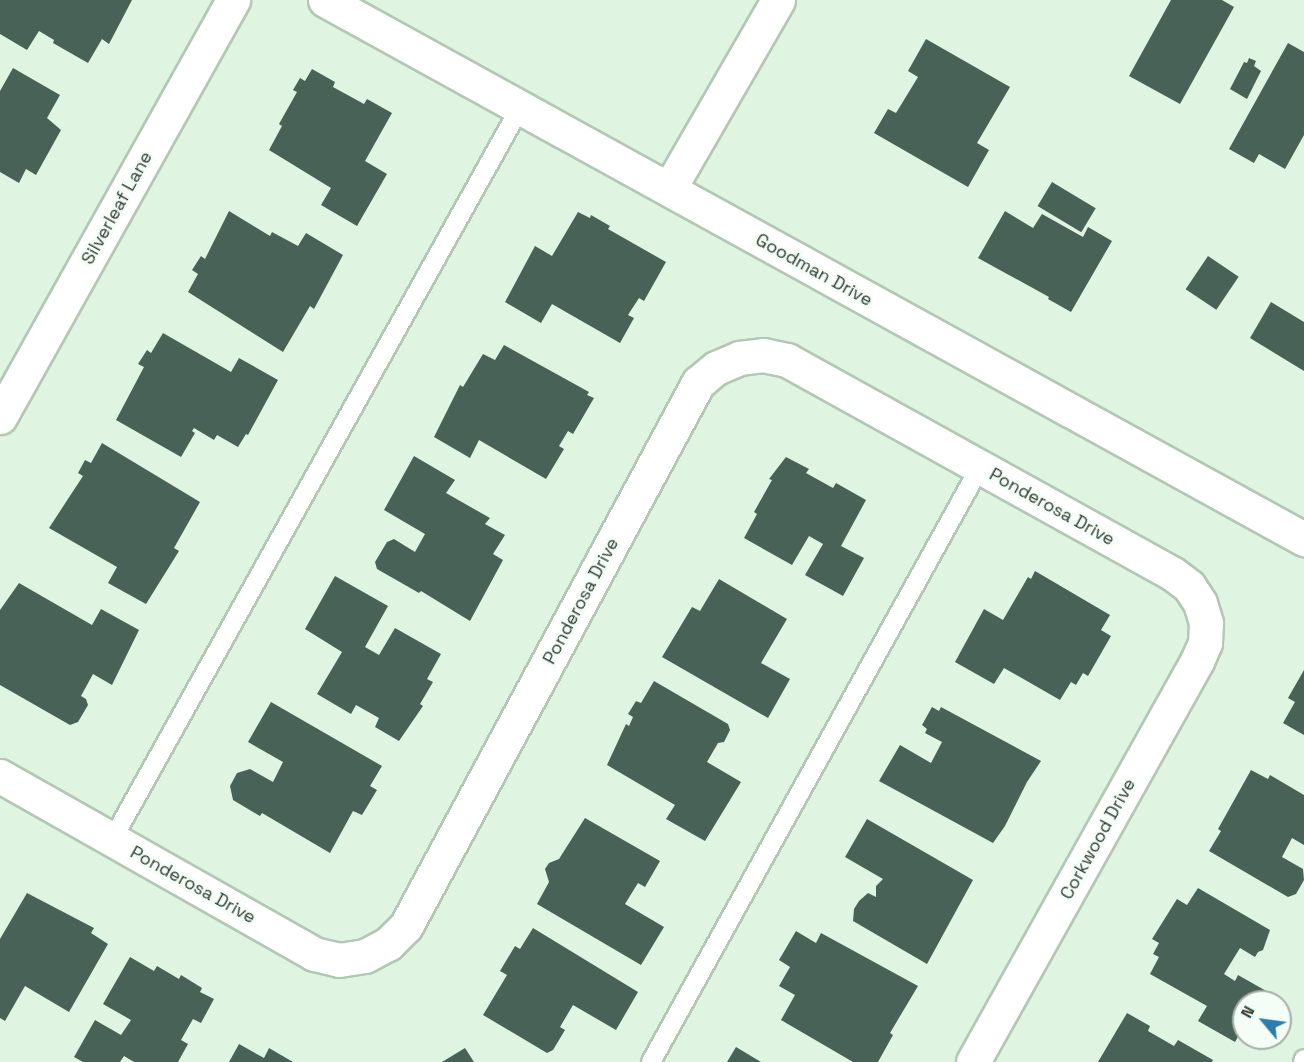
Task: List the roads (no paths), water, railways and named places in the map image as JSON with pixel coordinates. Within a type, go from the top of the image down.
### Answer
[{"type":"street","name":"Silverleaf Lane","points":[[0,417],[233,0]]},
{"type":"street","name":"Goodman Drive","points":[[325,0],[1304,539]]},
{"type":"street","points":[[669,189],[778,0]]},
{"type":"street","name":"Ponderosa Drive","points":[[0,776],[314,954],[339,960],[365,956],[388,944],[406,926],[698,383],[716,368],[739,358],[763,355],[787,360],[1173,574],[1189,586],[1202,610]]},
{"type":"street","name":"Corkwood Drive","points":[[973,1062],[1197,662],[1205,643],[1206,623],[1202,610]]},
{"type":"lane","points":[[112,840],[520,108]]},
{"type":"lane","points":[[651,1062],[980,467]]}]
